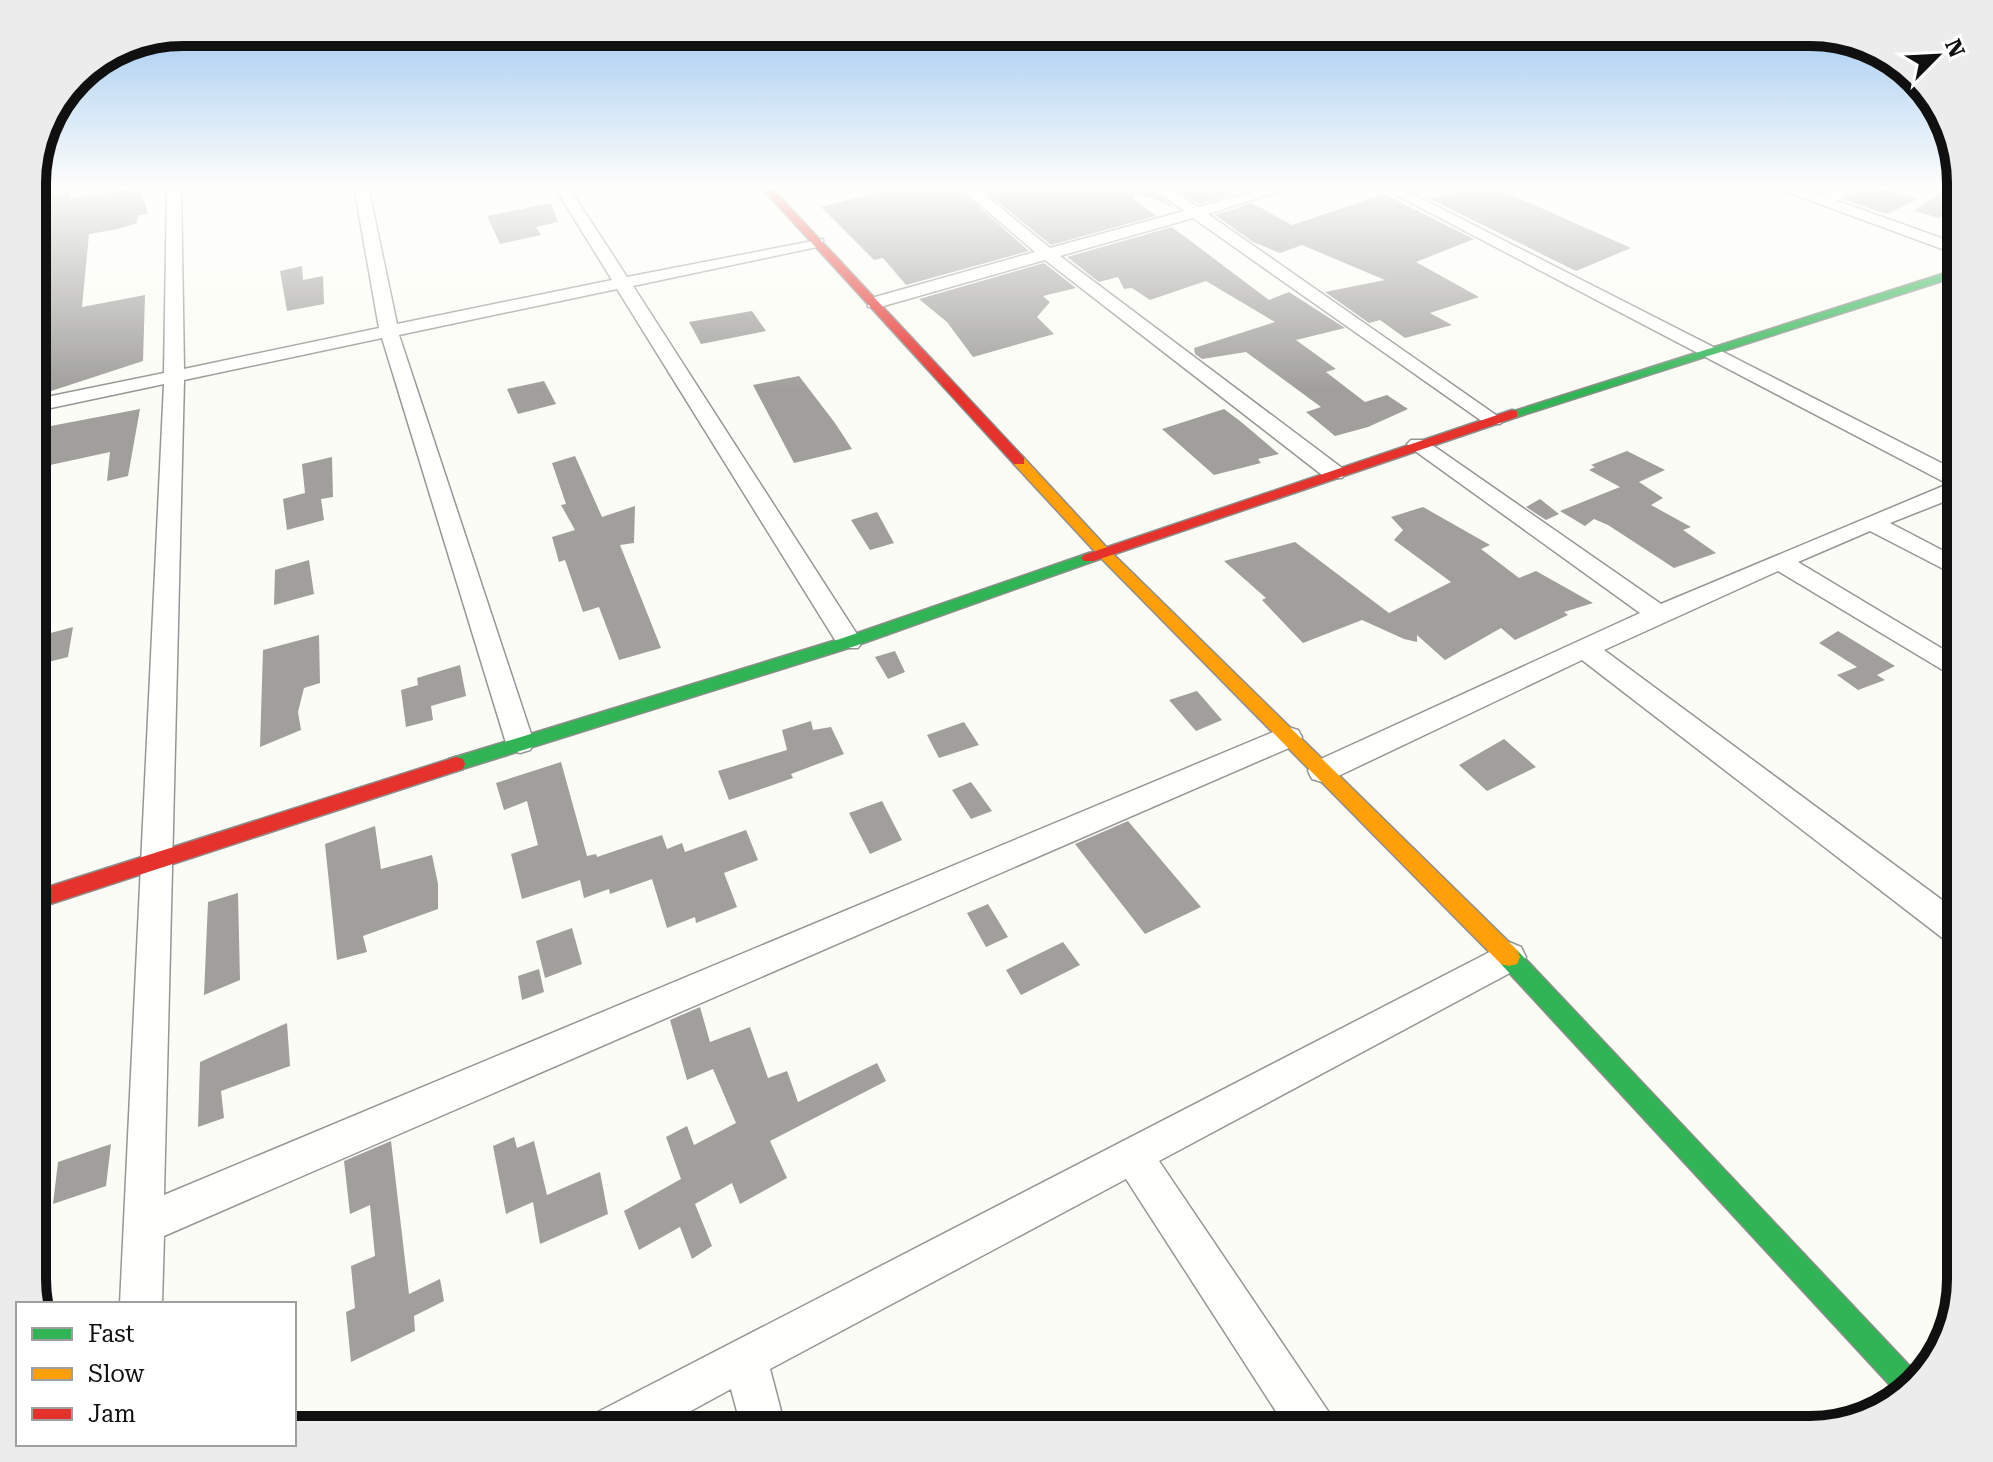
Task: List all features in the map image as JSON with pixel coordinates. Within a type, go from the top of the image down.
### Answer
[{"type":"street","points":[[141,1302],[174,377],[174,254]]},
{"type":"street","points":[[374,254],[389,332],[520,743]]},
{"type":"street","points":[[603,254],[849,642]]},
{"type":"street","points":[[46,403],[759,254]]},
{"type":"street","points":[[828,254],[1105,554],[1509,957],[1903,1379]]},
{"type":"street","points":[[874,303],[1046,254]]},
{"type":"street","points":[[1047,254],[1334,473]]},
{"type":"street","points":[[1258,254],[1493,420]]},
{"type":"street","points":[[1520,254],[1947,476]]},
{"type":"street","points":[[46,896],[520,743],[849,642],[1418,444],[1947,275]]},
{"type":"street","points":[[1418,444],[1660,615]]},
{"type":"street","points":[[1940,471],[1947,468]]},
{"type":"street","points":[[1322,771],[1780,561],[1947,491]]},
{"type":"street","points":[[1870,522],[1947,563]]},
{"type":"street","points":[[1780,561],[1947,663]]},
{"type":"street","points":[[1585,649],[1947,922]]},
{"type":"street","points":[[144,1224],[1288,737]]},
{"type":"street","points":[[636,1416],[1509,957]]},
{"type":"street","points":[[1133,1155],[1305,1416]]},
{"type":"street","points":[[745,1358],[760,1416]]},
{"type":"building","points":[[46,254],[87,254],[82,307],[145,295],[143,361],[46,393],[49,378],[46,378]]},
{"type":"building","points":[[868,254],[1017,254],[906,285],[883,258],[874,260]]},
{"type":"building","points":[[1077,254],[1208,254],[1269,300],[1289,292],[1345,328],[1296,340],[1336,369],[1326,372],[1365,402],[1387,395],[1408,409],[1368,427],[1335,436],[1306,412],[1321,407],[1246,352],[1202,359],[1195,354],[1194,348],[1275,322],[1206,281],[1150,300],[1132,288],[1124,289],[1118,277],[1099,282],[1067,257]]},
{"type":"building","points":[[1324,254],[1436,254],[1416,262],[1479,297],[1430,313],[1452,325],[1405,338],[1380,320],[1369,323],[1325,292],[1385,280]]},
{"type":"building","points":[[1542,254],[1616,254],[1576,271]]},
{"type":"building","points":[[1044,263],[1076,288],[1043,296],[1050,302],[1037,317],[1054,334],[973,357],[947,322],[919,299]]},
{"type":"building","points":[[302,266],[303,280],[323,276],[324,304],[287,311],[280,271]]},
{"type":"building","points":[[752,311],[766,331],[701,344],[689,322]]},
{"type":"building","points":[[799,376],[852,449],[794,463],[753,385]]},
{"type":"building","points":[[544,381],[556,404],[518,414],[507,389]]},
{"type":"building","points":[[140,409],[128,476],[107,481],[110,452],[46,466],[46,427]]},
{"type":"building","points":[[1224,409],[1279,454],[1258,459],[1261,463],[1214,475],[1162,429]]},
{"type":"building","points":[[1627,451],[1665,470],[1639,482],[1663,498],[1651,505],[1691,527],[1683,530],[1716,553],[1674,568],[1608,525],[1594,519],[1585,526],[1560,511],[1620,487],[1589,470],[1595,467],[1591,465]]},
{"type":"building","points":[[575,456],[602,517],[635,506],[634,543],[620,545],[661,648],[619,660],[599,607],[583,612],[565,560],[559,562],[552,537],[575,530],[561,505],[566,504],[552,463]]},
{"type":"building","points":[[332,457],[333,497],[321,499],[324,520],[287,530],[283,499],[305,493],[302,464]]},
{"type":"building","points":[[1540,499],[1559,514],[1546,520],[1526,507]]},
{"type":"building","points":[[1423,507],[1490,545],[1481,549],[1519,578],[1536,571],[1593,603],[1564,612],[1568,615],[1515,640],[1501,628],[1445,660],[1417,635],[1417,642],[1404,639],[1362,620],[1303,643],[1262,600],[1266,598],[1224,561],[1295,542],[1389,613],[1451,582],[1394,540],[1403,530],[1391,517]]},
{"type":"building","points":[[877,512],[894,543],[870,550],[851,520]]},
{"type":"building","points":[[309,560],[314,594],[274,605],[275,570]]},
{"type":"building","points":[[73,627],[68,657],[46,662],[46,634]]},
{"type":"building","points":[[1838,631],[1895,666],[1877,675],[1885,680],[1858,690],[1837,675],[1857,667],[1819,643]]},
{"type":"building","points":[[319,635],[320,683],[304,688],[298,712],[301,730],[260,747],[263,650]]},
{"type":"building","points":[[895,651],[905,672],[888,679],[875,657]]},
{"type":"building","points":[[460,665],[466,696],[431,706],[433,720],[406,727],[401,690],[418,685],[417,678]]},
{"type":"building","points":[[1197,691],[1222,720],[1196,731],[1169,700]]},
{"type":"building","points":[[811,721],[813,730],[831,727],[844,754],[791,774],[793,778],[729,800],[718,771],[787,750],[782,730]]},
{"type":"building","points":[[964,722],[979,745],[939,758],[927,735]]},
{"type":"building","points":[[1504,739],[1536,767],[1487,791],[1459,765]]},
{"type":"building","points":[[561,762],[587,856],[596,854],[597,857],[662,835],[667,849],[682,843],[685,852],[746,830],[758,860],[724,873],[737,907],[696,923],[695,917],[667,928],[652,879],[610,894],[609,889],[584,898],[580,880],[522,899],[511,854],[538,845],[527,801],[504,810],[496,783]]},
{"type":"building","points":[[971,782],[992,811],[971,819],[952,790]]},
{"type":"building","points":[[882,801],[902,840],[870,854],[849,813]]},
{"type":"building","points":[[1128,821],[1201,907],[1145,934],[1075,844]]},
{"type":"building","points":[[375,826],[381,869],[432,855],[438,884],[438,909],[363,936],[367,952],[337,960],[325,844]]},
{"type":"building","points":[[238,893],[240,980],[204,995],[208,902]]},
{"type":"building","points":[[988,904],[1008,937],[986,947],[967,913]]},
{"type":"building","points":[[572,928],[582,964],[545,978],[536,941]]},
{"type":"building","points":[[1063,942],[1080,965],[1021,995],[1006,970]]},
{"type":"building","points":[[539,969],[544,992],[522,1000],[518,976]]},
{"type":"building","points":[[700,1007],[710,1042],[750,1027],[768,1078],[787,1071],[798,1102],[877,1063],[886,1081],[770,1141],[787,1178],[740,1204],[732,1183],[695,1204],[712,1246],[692,1259],[680,1227],[639,1250],[624,1211],[681,1179],[666,1137],[687,1126],[694,1145],[736,1123],[713,1069],[687,1080],[670,1020]]},
{"type":"building","points":[[287,1023],[290,1066],[221,1091],[224,1118],[198,1127],[200,1062]]},
{"type":"building","points":[[514,1137],[517,1148],[534,1141],[547,1195],[600,1172],[608,1214],[540,1244],[533,1202],[506,1214],[493,1146]]},
{"type":"building","points":[[391,1141],[409,1294],[440,1279],[444,1301],[414,1316],[415,1331],[351,1362],[346,1312],[355,1308],[351,1266],[375,1256],[370,1205],[350,1214],[344,1161]]},
{"type":"building","points":[[111,1144],[106,1186],[53,1204],[58,1162]]},
{"type":"traffic: fast","points":[[1512,414],[1947,275]]},
{"type":"traffic: fast","points":[[456,764],[849,642],[1089,558]]},
{"type":"traffic: fast","points":[[1509,957],[1903,1379]]},
{"type":"traffic: slow","points":[[1019,461],[1105,554],[1509,957]]},
{"type":"traffic: jam","points":[[828,254],[1019,461]]},
{"type":"traffic: jam","points":[[1089,558],[1512,414]]},
{"type":"traffic: jam","points":[[46,896],[456,764]]}]
